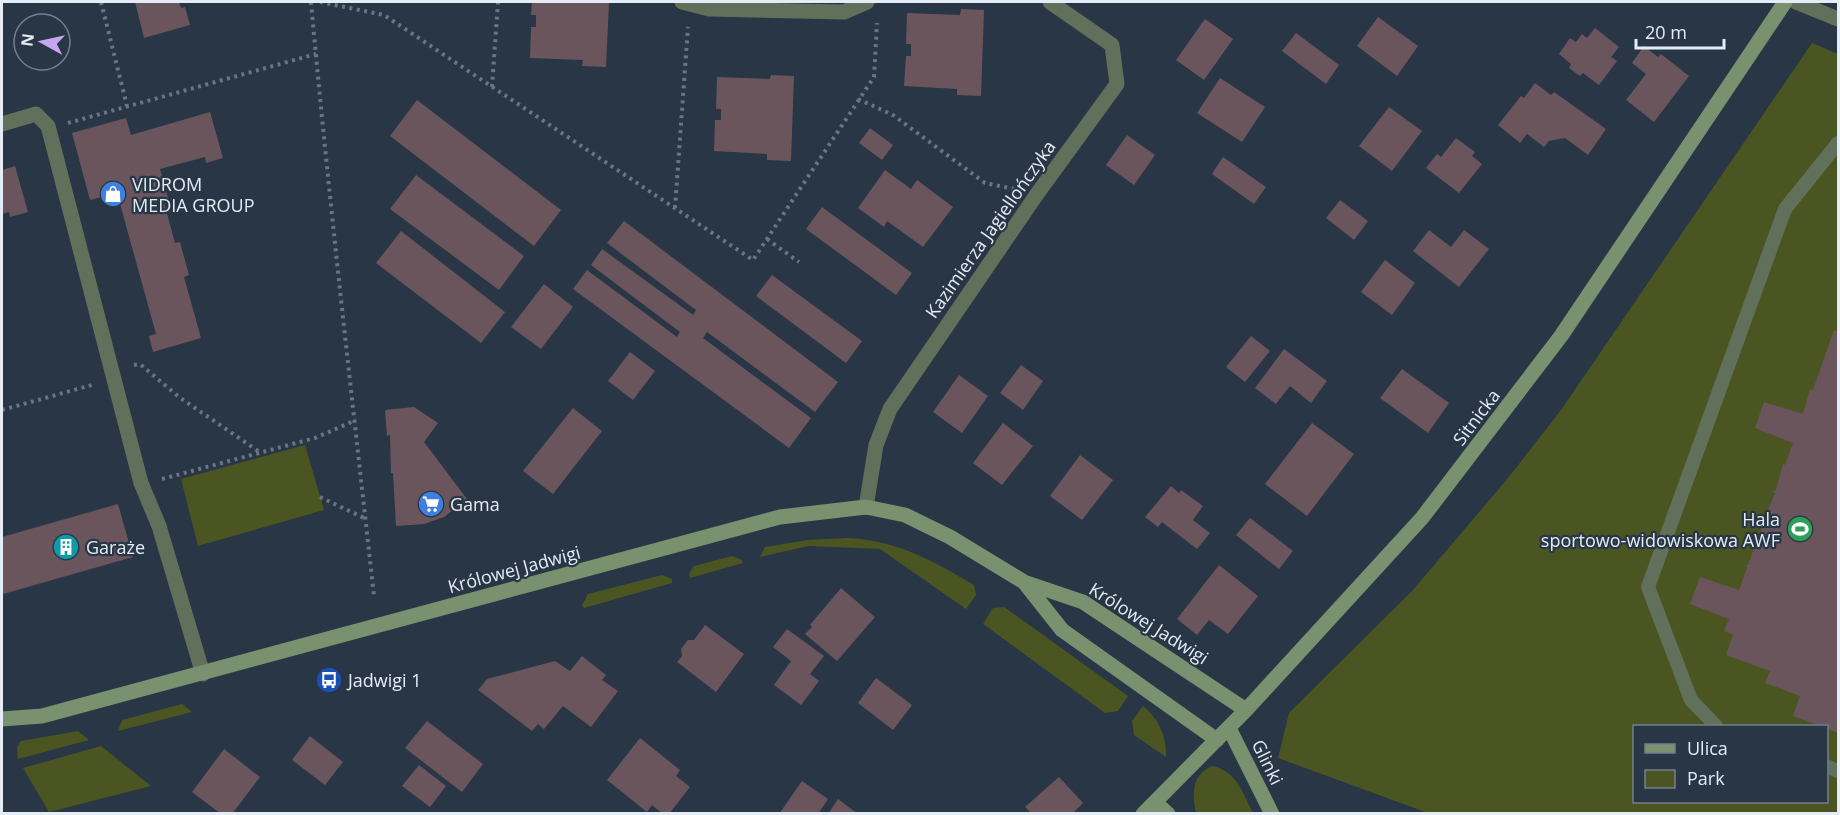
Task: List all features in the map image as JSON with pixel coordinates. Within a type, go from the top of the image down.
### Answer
[{"type":"street","name":"Kazimierza Jagiellończyka","points":[[866,507],[876,445],[890,409],[1037,194],[1117,84],[1112,45],[1050,2]]},
{"type":"street","name":"Sitnicka","points":[[1143,813],[1229,728],[1422,518],[1561,336],[1785,2]]},
{"type":"street","points":[[1796,2],[1839,19]]},
{"type":"street","points":[[686,3],[709,9],[844,12],[872,8]]},
{"type":"street","points":[[2,124],[36,114],[48,126],[141,483],[159,526],[203,674]]},
{"type":"street","name":"Królowej Jadwigi","points":[[2,719],[42,716],[780,517],[866,507],[905,515],[950,537],[1024,582],[1083,602],[1246,710]]},
{"type":"street","name":"Królowej Jadwigi","points":[[1024,582],[1062,630],[1217,740]]},
{"type":"street","name":"Glinki","points":[[1229,728],[1272,813]]},
{"type":"street","points":[[1155,802],[1168,813]]},
{"type":"lane","points":[[1715,725],[1691,700],[1648,587],[1785,209],[1839,143]]},
{"type":"path","points":[[101,2],[127,106]]},
{"type":"path","points":[[311,2],[329,199],[356,420],[374,596]]},
{"type":"path","points":[[320,2],[384,15],[753,260],[874,77],[872,8]]},
{"type":"path","points":[[492,88],[498,2]]},
{"type":"path","points":[[675,208],[686,3]]},
{"type":"path","points":[[48,126],[63,124],[316,54]]},
{"type":"path","points":[[858,99],[893,115],[985,183],[1037,194]]},
{"type":"path","points":[[767,239],[799,262]]},
{"type":"path","points":[[2,410],[114,379],[129,366],[140,364],[179,397],[261,453]]},
{"type":"path","points":[[141,483],[175,477],[315,438],[356,420]]},
{"type":"path","points":[[320,497],[365,518]]},
{"type":"green space","points":[[1812,43],[1838,54],[1838,813],[1428,813],[1278,758],[1289,713],[1413,590],[1508,478],[1561,410]]},
{"type":"green space","points":[[305,445],[324,510],[198,546],[181,479]]},
{"type":"green space","points":[[847,538],[882,543],[913,553],[974,585],[976,595],[966,609],[880,549],[808,546],[760,557],[765,547],[808,540]]},
{"type":"green space","points":[[732,556],[742,560],[743,563],[690,578],[689,574],[694,566]]},
{"type":"green space","points":[[662,575],[672,579],[672,583],[584,608],[582,605],[588,594]]},
{"type":"green space","points":[[1004,607],[1128,696],[1118,711],[1105,713],[983,624],[993,608]]},
{"type":"green space","points":[[182,704],[192,712],[118,731],[122,720]]},
{"type":"green space","points":[[1143,706],[1161,729],[1166,757],[1134,735],[1132,721]]},
{"type":"green space","points":[[78,731],[89,740],[18,759],[17,747],[21,741]]},
{"type":"green space","points":[[101,746],[151,786],[49,812],[23,768]]},
{"type":"green space","points":[[1212,766],[1227,772],[1238,783],[1253,813],[1196,813],[1194,793],[1197,780],[1205,770]]},
{"type":"building","points":[[135,2],[179,2],[181,8],[185,7],[190,25],[144,38]]},
{"type":"building","points":[[532,2],[609,2],[606,67],[582,66],[583,60],[530,58],[531,27],[536,27],[536,15],[531,15]]},
{"type":"building","points":[[961,9],[984,10],[981,96],[957,95],[957,89],[904,86],[906,56],[911,56],[911,44],[906,44],[907,13],[960,15]]},
{"type":"building","points":[[1378,17],[1418,46],[1397,76],[1357,46]]},
{"type":"building","points":[[1205,19],[1233,39],[1204,80],[1176,60]]},
{"type":"building","points":[[1595,28],[1619,47],[1611,57],[1617,61],[1599,85],[1583,73],[1580,76],[1569,68],[1571,64],[1559,54],[1570,38],[1576,42],[1582,34],[1587,38]]},
{"type":"building","points":[[1296,33],[1339,65],[1326,84],[1282,51]]},
{"type":"building","points":[[1644,46],[1658,57],[1661,54],[1689,76],[1654,122],[1626,100],[1646,74],[1632,63]]},
{"type":"building","points":[[771,75],[794,76],[791,161],[767,160],[767,154],[714,151],[715,120],[721,120],[721,109],[716,109],[717,77],[770,79]]},
{"type":"building","points":[[1220,78],[1265,107],[1242,142],[1197,113]]},
{"type":"building","points":[[1535,83],[1551,95],[1554,92],[1606,129],[1588,155],[1565,138],[1549,141],[1544,147],[1527,134],[1520,143],[1498,125],[1521,96],[1524,98]]},
{"type":"building","points":[[417,100],[561,210],[534,246],[390,136]]},
{"type":"building","points":[[1389,107],[1422,131],[1392,171],[1359,146]]},
{"type":"building","points":[[210,112],[223,158],[206,163],[205,157],[160,169],[168,198],[163,199],[175,243],[180,242],[189,275],[184,277],[201,338],[153,352],[149,336],[156,334],[117,193],[90,200],[72,133],[126,118],[131,135]]},
{"type":"building","points":[[870,128],[893,145],[882,160],[859,143]]},
{"type":"building","points":[[1127,135],[1155,155],[1134,185],[1106,165]]},
{"type":"building","points":[[1456,138],[1475,152],[1472,156],[1482,164],[1459,193],[1426,168],[1437,154],[1441,157]]},
{"type":"building","points":[[1223,157],[1266,187],[1254,204],[1212,174]]},
{"type":"building","points":[[15,166],[28,212],[10,217],[9,212],[2,214],[2,170]]},
{"type":"building","points":[[885,170],[911,189],[917,180],[953,207],[923,247],[887,221],[884,227],[858,208]]},
{"type":"building","points":[[416,175],[524,256],[499,290],[390,209]]},
{"type":"building","points":[[1340,200],[1368,221],[1354,240],[1326,218]]},
{"type":"building","points":[[822,207],[912,273],[896,295],[806,229]]},
{"type":"building","points":[[624,221],[838,382],[815,412],[707,332],[703,338],[811,418],[789,448],[573,289],[587,270],[677,337],[680,332],[591,265],[602,249],[693,315],[696,310],[607,243]]},
{"type":"building","points":[[1429,230],[1451,247],[1464,230],[1489,249],[1459,287],[1413,251]]},
{"type":"building","points":[[401,231],[505,312],[481,343],[376,263]]},
{"type":"building","points":[[1385,260],[1415,283],[1392,315],[1361,292]]},
{"type":"building","points":[[772,275],[862,341],[846,363],[756,296]]},
{"type":"building","points":[[544,284],[573,307],[541,349],[511,327]]},
{"type":"building","name":"Hala sportowo-widowiskowa AWF","points":[[1834,330],[1838,332],[1838,733],[1828,729],[1828,725],[1817,725],[1793,716],[1800,696],[1765,683],[1770,671],[1726,655],[1733,635],[1724,631],[1729,619],[1690,604],[1700,577],[1739,590],[1746,565],[1748,565],[1756,543],[1755,539],[1757,540],[1766,518],[1763,517],[1775,493],[1772,492],[1776,490],[1783,464],[1785,465],[1793,443],[1755,428],[1764,402],[1803,414],[1810,389],[1813,390]]},
{"type":"building","points":[[1251,336],[1270,351],[1245,382],[1226,367]]},
{"type":"building","points":[[1284,349],[1327,381],[1311,403],[1290,386],[1276,404],[1255,388]]},
{"type":"building","points":[[630,352],[655,371],[633,400],[608,381]]},
{"type":"building","points":[[1021,365],[1043,381],[1023,410],[1000,393]]},
{"type":"building","points":[[1402,369],[1449,403],[1428,433],[1380,398]]},
{"type":"building","points":[[959,375],[988,396],[962,433],[933,412]]},
{"type":"building","points":[[414,407],[438,423],[424,442],[467,499],[444,517],[424,524],[396,526],[390,435],[387,436],[385,410]]},
{"type":"building","points":[[573,408],[602,431],[553,494],[523,471]]},
{"type":"building","points":[[1003,423],[1033,446],[1002,485],[973,463]]},
{"type":"building","points":[[1312,423],[1354,454],[1307,516],[1265,484]]},
{"type":"building","points":[[1080,455],[1113,480],[1082,520],[1050,496]]},
{"type":"building","points":[[1171,486],[1179,493],[1181,490],[1203,506],[1193,520],[1210,533],[1197,549],[1162,522],[1158,527],[1145,517]]},
{"type":"building","name":"Garaże","points":[[118,504],[133,557],[3,594],[2,537]]},
{"type":"building","points":[[1250,518],[1293,551],[1279,569],[1236,535]]},
{"type":"building","points":[[1219,565],[1258,596],[1228,634],[1209,620],[1197,635],[1177,619]]},
{"type":"building","points":[[841,588],[875,617],[837,661],[805,634]]},
{"type":"building","points":[[705,625],[744,654],[716,692],[677,662],[682,656],[681,649],[688,640],[694,640]]},
{"type":"building","points":[[787,629],[824,656],[810,674],[819,681],[801,705],[774,685],[791,661],[773,647]]},
{"type":"building","points":[[582,656],[606,675],[602,680],[618,691],[591,727],[563,706],[544,729],[538,724],[532,731],[478,690],[487,679],[555,661],[570,671]]},
{"type":"building","points":[[876,678],[912,705],[893,730],[858,703]]},
{"type":"building","points":[[427,721],[483,764],[462,792],[405,748]]},
{"type":"building","points":[[310,736],[343,762],[325,785],[292,760]]},
{"type":"building","points":[[640,738],[680,770],[676,776],[690,787],[669,814],[663,814],[652,805],[647,812],[607,780]]},
{"type":"building","points":[[224,749],[260,777],[232,814],[221,814],[192,792]]},
{"type":"building","points":[[419,765],[446,786],[430,807],[402,786]]},
{"type":"building","points":[[1059,777],[1083,803],[1072,814],[1032,814],[1025,807]]},
{"type":"building","points":[[802,781],[828,799],[818,814],[779,814]]},
{"type":"building","points":[[838,799],[858,814],[828,814]]},
{"type":"place","name":"VIDROM MEDIA GROUP","points":[[113,194]]},
{"type":"place","name":"Gama","points":[[431,504]]},
{"type":"place","name":"Hala sportowo-widowiskowa AWF","points":[[1800,529]]},
{"type":"place","name":"Garaże","points":[[66,547]]},
{"type":"place","name":"Jadwigi 1","points":[[329,680]]}]
